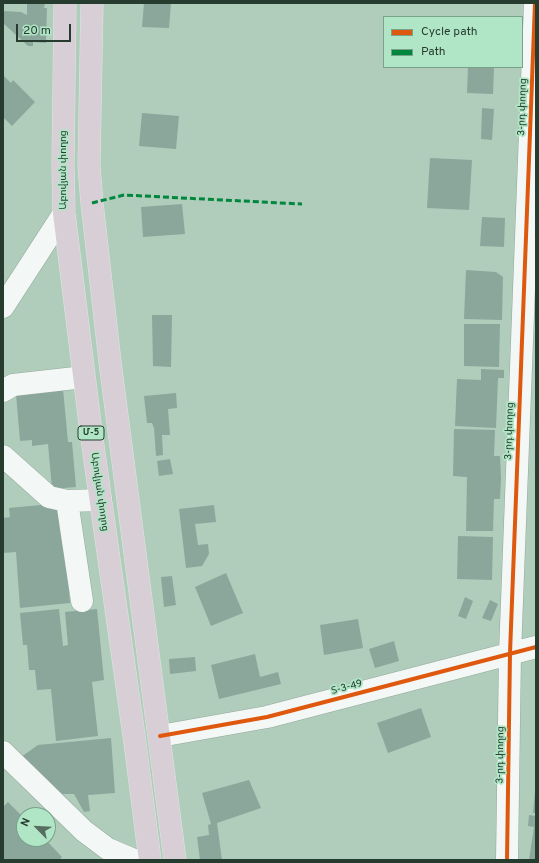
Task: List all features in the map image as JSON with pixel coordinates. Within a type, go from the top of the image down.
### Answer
[{"type":"highway","name":"Աբովյան փողոց","points":[[65,3],[63,166],[64,213],[91,432],[150,860]]},
{"type":"highway","points":[[92,3],[89,166],[110,362],[120,428],[175,860]]},
{"type":"highway","points":[[91,432],[120,428]]},
{"type":"street","name":"3-րդ փողոց","points":[[507,860],[510,652],[535,3]]},
{"type":"street","points":[[3,307],[64,213]]},
{"type":"street","points":[[3,391],[13,385],[84,377]]},
{"type":"street","points":[[3,456],[49,497],[66,501],[101,500]]},
{"type":"street","points":[[66,501],[82,601]]},
{"type":"street","name":"Տ-3-49","points":[[160,736],[267,717],[510,652],[536,647]]},
{"type":"street","points":[[3,752],[84,831],[108,849],[134,860]]},
{"type":"building","points":[[27,3],[45,3],[44,8],[47,8],[46,43],[33,42],[33,46],[28,46],[3,23],[3,11],[21,12],[27,15]]},
{"type":"building","points":[[144,3],[171,3],[169,28],[142,27]]},
{"type":"building","points":[[468,68],[494,68],[493,94],[467,93]]},
{"type":"building","points":[[3,75],[11,83],[13,80],[35,102],[12,126],[3,117]]},
{"type":"building","points":[[482,108],[494,109],[492,140],[481,139]]},
{"type":"building","points":[[142,113],[179,116],[176,149],[139,146]]},
{"type":"building","points":[[430,158],[472,160],[469,210],[427,208]]},
{"type":"building","points":[[182,204],[185,234],[143,237],[141,207]]},
{"type":"building","points":[[482,217],[505,218],[504,247],[480,246]]},
{"type":"building","points":[[466,270],[496,272],[503,277],[502,320],[464,319]]},
{"type":"building","points":[[152,315],[172,315],[171,367],[153,366]]},
{"type":"building","points":[[464,324],[500,324],[499,367],[464,366]]},
{"type":"building","points":[[481,369],[504,370],[504,378],[498,378],[496,428],[455,426],[457,379],[481,380]]},
{"type":"building","points":[[63,389],[68,442],[72,442],[76,487],[52,489],[48,444],[32,446],[32,440],[20,441],[16,394]]},
{"type":"building","points":[[176,393],[177,408],[168,409],[170,435],[162,435],[163,455],[156,456],[154,428],[152,423],[147,423],[144,396]]},
{"type":"building","points":[[454,429],[495,430],[494,456],[500,456],[501,478],[500,499],[494,499],[493,531],[466,531],[467,477],[453,476]]},
{"type":"building","points":[[170,459],[173,474],[159,476],[157,461]]},
{"type":"building","points":[[62,503],[70,603],[20,608],[16,552],[3,553],[3,518],[10,517],[9,508]]},
{"type":"building","points":[[214,505],[216,522],[195,524],[198,545],[208,544],[209,554],[202,566],[186,568],[179,509]]},
{"type":"building","points":[[458,536],[493,537],[492,580],[457,579]]},
{"type":"building","points":[[226,573],[243,613],[211,626],[195,587]]},
{"type":"building","points":[[172,576],[176,605],[164,607],[161,577]]},
{"type":"building","points":[[465,597],[473,601],[466,619],[458,616]]},
{"type":"building","points":[[490,600],[498,604],[491,621],[482,618]]},
{"type":"building","points":[[59,609],[63,646],[68,645],[65,612],[97,609],[104,680],[92,682],[98,736],[56,741],[51,689],[37,690],[35,670],[29,670],[27,645],[23,645],[20,613]]},
{"type":"building","points":[[358,619],[363,648],[324,655],[320,625]]},
{"type":"building","points":[[394,641],[399,661],[375,668],[369,649]]},
{"type":"building","points":[[255,654],[260,677],[278,672],[281,684],[219,699],[211,665]]},
{"type":"building","points":[[195,657],[196,671],[170,674],[169,659]]},
{"type":"building","points":[[421,708],[431,737],[388,753],[377,723]]},
{"type":"building","points":[[111,738],[115,793],[88,795],[90,811],[84,812],[74,794],[58,794],[21,757],[38,745]]},
{"type":"building","points":[[249,780],[261,808],[217,823],[222,860],[200,860],[197,837],[209,835],[208,825],[211,824],[202,793]]},
{"type":"building","points":[[535,791],[536,813],[533,813]]},
{"type":"building","points":[[8,802],[16,810],[16,847],[53,847],[62,857],[59,860],[3,860],[3,807]]},
{"type":"building","points":[[529,815],[536,816],[536,860],[529,860],[534,827],[528,826]]},
{"type":"marked path","points":[[92,203],[124,195],[302,204]]},
{"type":"cycle path","points":[[507,860],[510,653],[535,3]]},
{"type":"cycle path","points":[[160,736],[267,717],[536,647]]}]
